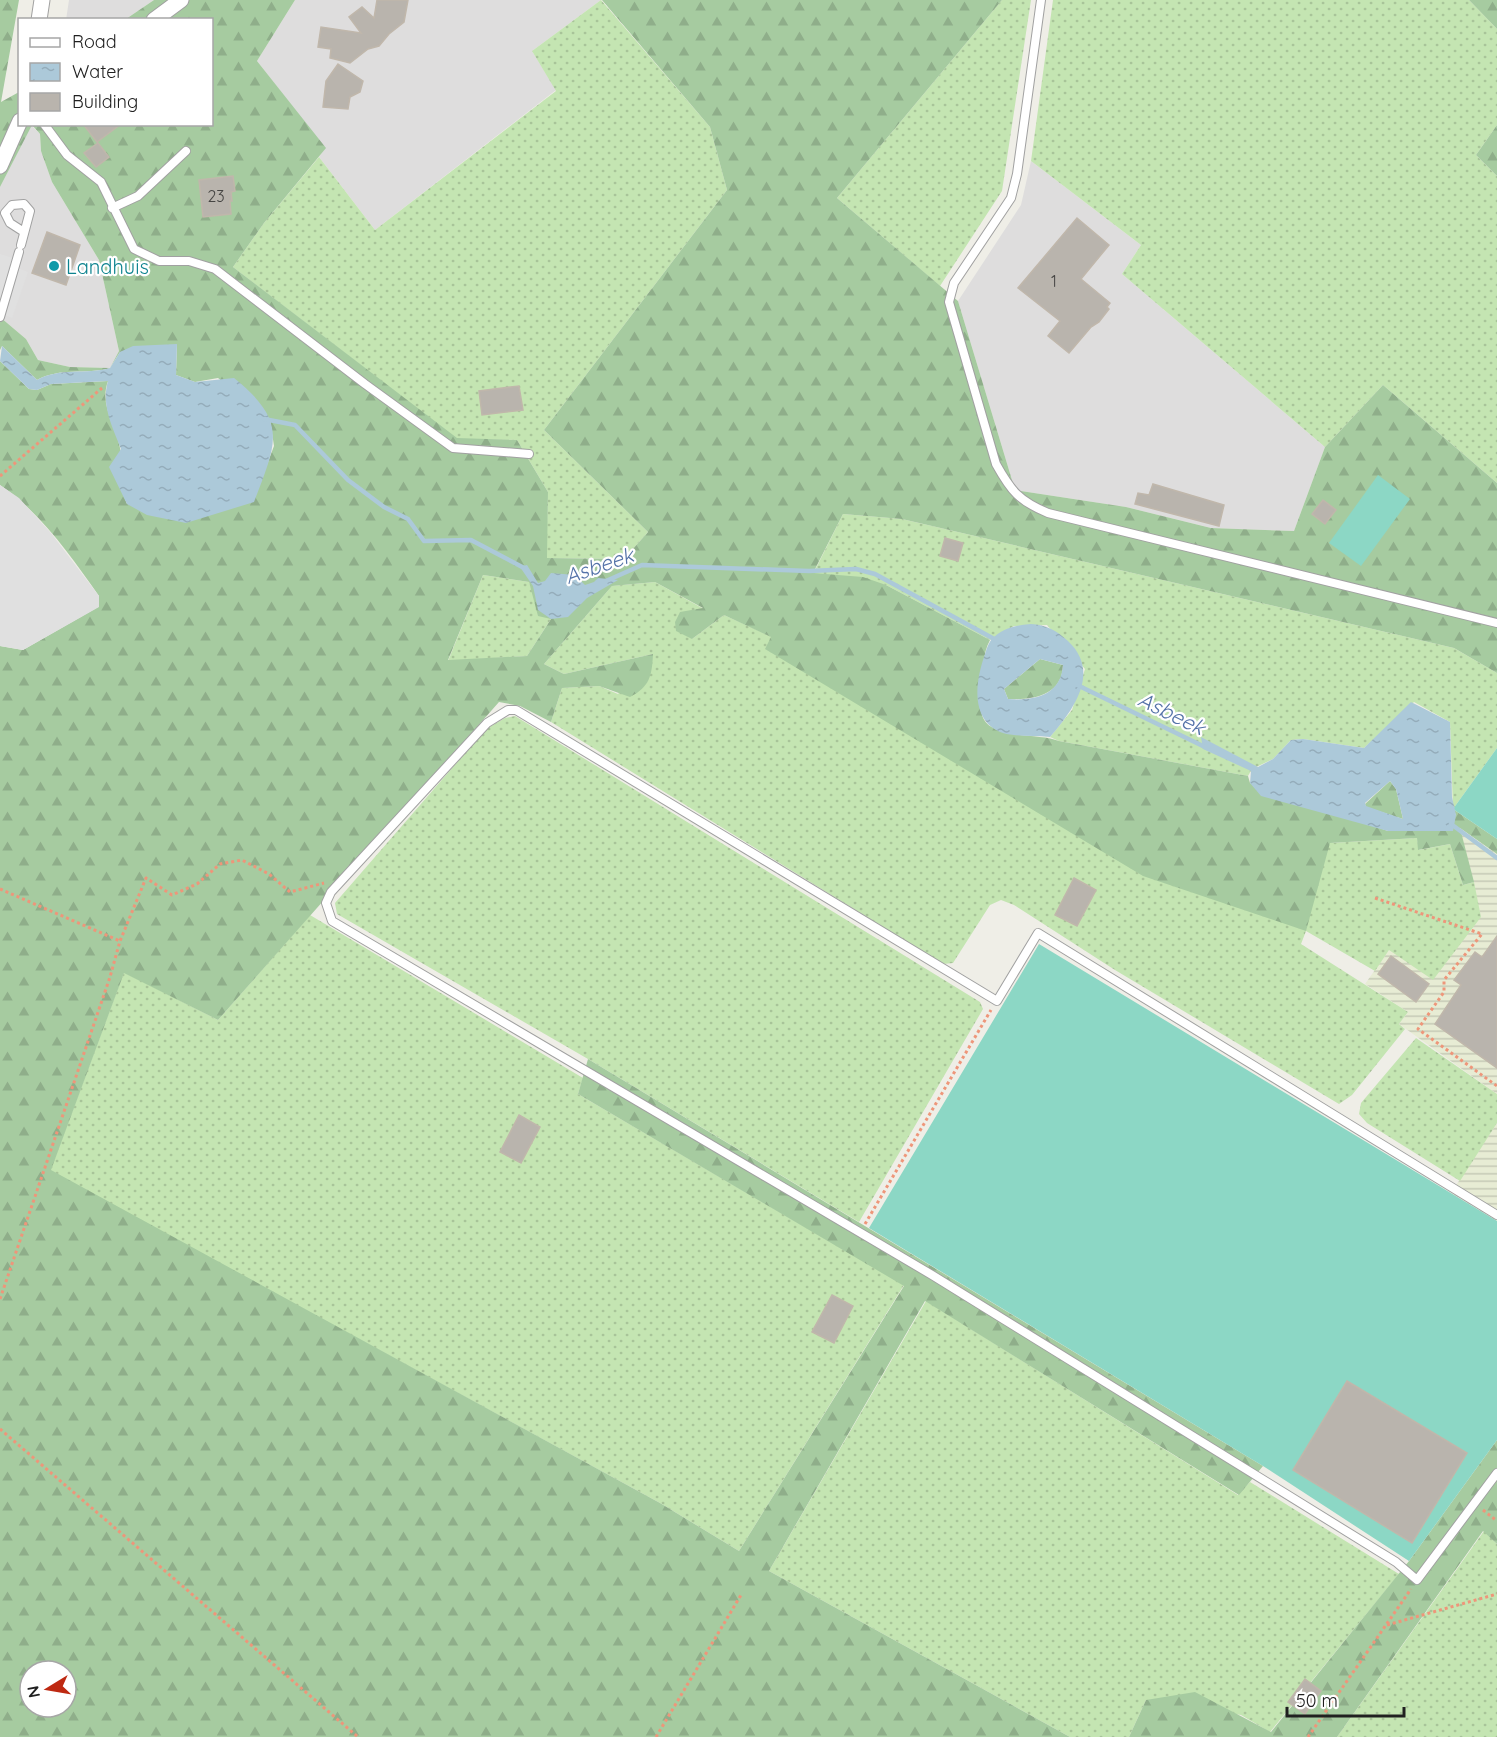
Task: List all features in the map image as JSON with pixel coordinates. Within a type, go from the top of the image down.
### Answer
[{"type":"street","points":[[39,18],[42,0]]},
{"type":"street","points":[[157,18],[181,0]]},
{"type":"street","points":[[0,166],[18,126]]},
{"type":"lane","points":[[1041,0],[1017,174],[1011,198],[954,283],[949,302],[996,464],[1008,487],[1026,504],[1048,513],[1497,623]]},
{"type":"lane","points":[[45,126],[67,155],[101,182],[134,249],[159,261],[189,261],[215,268],[364,384],[453,448],[529,454]]},
{"type":"lane","points":[[112,208],[138,195],[186,151]]},
{"type":"lane","points":[[0,317],[24,232]]},
{"type":"lane","points":[[1497,1215],[1038,933],[997,1001],[516,710],[508,710],[487,723],[331,892],[326,903],[332,921],[860,1233],[1386,1556],[1417,1581],[1497,1473]]},
{"type":"path","points":[[0,476],[102,388]]},
{"type":"path","points":[[0,1299],[110,977],[120,941],[146,878],[172,895],[197,884],[220,864],[242,860],[269,874],[290,892],[344,878]]},
{"type":"path","points":[[0,889],[120,941]]},
{"type":"path","points":[[1375,898],[1482,934],[1444,981],[1444,992],[1418,1029],[1497,1086]]},
{"type":"path","points":[[860,1233],[997,1001]]},
{"type":"path","points":[[0,1429],[358,1737]]},
{"type":"path","points":[[1474,1503],[1497,1521]]},
{"type":"path","points":[[1308,1737],[1417,1581]]},
{"type":"path","points":[[1385,1625],[1497,1594]]},
{"type":"path","points":[[656,1737],[741,1595]]},
{"type":"shaded area","points":[[69,0],[154,0],[127,18],[66,18]]},
{"type":"shaded area","points":[[295,0],[601,0],[532,51],[556,90],[375,230],[319,157],[325,148],[257,61]]},
{"type":"shaded area","points":[[32,126],[40,134],[41,151],[52,182],[99,260],[119,351],[110,368],[70,367],[38,360],[26,339],[0,317],[0,187]]},
{"type":"shaded area","points":[[1031,161],[1141,245],[1122,274],[1325,447],[1294,531],[1211,528],[1126,507],[1015,490],[958,301],[1021,205]]},
{"type":"shaded area","points":[[0,254],[21,261],[18,268],[28,272],[12,318],[0,313]]},
{"type":"shaded area","points":[[0,485],[19,498],[51,533],[99,596],[99,607],[23,650],[0,646]]},
{"type":"green space","points":[[0,0],[19,0],[1,102],[18,93],[18,126],[31,126],[0,187]]},
{"type":"green space","points":[[154,0],[295,0],[257,61],[326,148],[264,223],[233,267],[457,438],[517,440],[548,492],[547,558],[624,559],[648,532],[544,430],[727,190],[710,127],[602,0],[1002,0],[837,198],[958,301],[1015,490],[1126,507],[1211,528],[1294,531],[1325,447],[1383,385],[1497,483],[1497,673],[1454,648],[902,519],[843,514],[813,573],[863,577],[886,585],[990,640],[985,657],[981,712],[987,723],[995,729],[1248,776],[1250,783],[1388,831],[1456,815],[1453,809],[1497,839],[1497,854],[1460,828],[1474,882],[1463,885],[1450,844],[1418,850],[1417,838],[1330,843],[1306,931],[1143,876],[765,649],[771,637],[724,615],[692,639],[676,631],[675,622],[680,612],[703,608],[655,582],[612,586],[544,664],[564,674],[653,654],[651,674],[646,685],[630,697],[599,686],[562,688],[551,722],[520,706],[499,702],[218,1020],[124,973],[51,1170],[660,1503],[739,1551],[904,1286],[578,1094],[588,1059],[1263,1466],[1239,1495],[925,1301],[769,1571],[1070,1737],[0,1737],[0,646],[23,650],[98,607],[99,596],[42,522],[0,485],[0,361],[29,389],[37,390],[51,384],[108,381],[107,407],[120,448],[123,490],[127,504],[253,502],[274,446],[270,420],[218,378],[195,382],[176,375],[177,345],[120,352],[110,368],[119,351],[99,260],[52,182],[41,151],[40,134],[33,126],[213,126],[213,18],[127,18]],"holes":[[[483,575],[529,582],[538,616],[551,619],[527,656],[448,660]]]},
{"type":"green space","points":[[601,0],[710,127],[727,190],[544,430],[648,532],[624,559],[546,558],[548,492],[517,440],[457,439],[233,267],[264,223],[319,157],[375,230],[556,91],[532,51]]},
{"type":"green space","points":[[1002,0],[1031,0],[1002,191],[940,286],[837,198]]},
{"type":"green space","points":[[1053,0],[1469,0],[1497,29],[1497,125],[1476,155],[1497,176],[1497,483],[1383,385],[1325,447],[1122,274],[1141,245],[1031,161]]},
{"type":"green space","points":[[1469,0],[1497,0],[1497,29]]},
{"type":"green space","points":[[1497,125],[1497,176],[1476,155]]},
{"type":"green space","points":[[0,317],[26,339],[38,360],[70,367],[110,368],[64,372],[37,380],[2,346],[0,350]]},
{"type":"green space","points":[[1378,475],[1410,499],[1361,566],[1329,543]]},
{"type":"green space","points":[[843,514],[902,519],[1454,648],[1497,673],[1497,748],[1453,809],[1450,722],[1414,702],[1364,748],[1303,739],[1291,740],[1273,759],[1252,769],[1248,776],[1059,741],[1050,737],[1072,710],[1085,669],[1047,625],[1014,626],[990,640],[886,585],[813,574]]},
{"type":"green space","points":[[483,575],[529,582],[537,604],[551,619],[527,656],[448,661]]},
{"type":"green space","points":[[655,582],[704,609],[692,639],[724,615],[772,637],[766,649],[1330,843],[1417,838],[1419,850],[1450,844],[1463,885],[1474,882],[1481,917],[1433,980],[1389,950],[1375,971],[1306,931],[1301,944],[1408,1012],[1399,1024],[1405,1029],[1352,1095],[1339,1104],[1115,970],[1014,905],[1001,900],[990,905],[953,963],[943,964],[551,722],[562,688],[599,686],[618,694],[653,654],[564,674],[544,664],[612,586]]},
{"type":"green space","points":[[1040,659],[1063,665],[1058,684],[1052,690],[1036,697],[1008,699],[1004,689]]},
{"type":"green space","points":[[515,716],[980,1002],[983,1009],[859,1222],[588,1059],[337,914],[335,903],[486,729],[505,718]]},
{"type":"green space","points":[[1497,748],[1497,839],[1453,809]]},
{"type":"green space","points":[[1390,781],[1396,789],[1403,819],[1366,807],[1365,804]]},
{"type":"green space","points":[[1459,828],[1497,854],[1497,1094],[1399,1024],[1408,1012],[1365,984],[1389,950],[1481,917]]},
{"type":"green space","points":[[310,915],[583,1078],[578,1094],[904,1285],[739,1551],[660,1503],[50,1171],[124,972],[218,1020]]},
{"type":"green space","points":[[1039,944],[1497,1221],[1497,1440],[1409,1561],[1263,1466],[869,1228]]},
{"type":"green space","points":[[1416,1038],[1497,1094],[1497,1123],[1460,1181],[1367,1123],[1359,1114],[1361,1103]]},
{"type":"green space","points":[[1497,1123],[1497,1221],[1451,1193]]},
{"type":"green space","points":[[926,1301],[1238,1495],[1250,1482],[1399,1574],[1270,1732],[1241,1715],[1146,1700],[1129,1737],[1070,1737],[769,1571]]},
{"type":"green space","points":[[1497,1440],[1497,1544],[1483,1531],[1337,1737],[1129,1737],[1146,1700],[1195,1692],[1271,1732],[1409,1561]]},
{"type":"green space","points":[[1484,1531],[1497,1544],[1497,1737],[1337,1737]]},
{"type":"water","points":[[177,344],[176,375],[195,382],[234,378],[252,394],[263,408],[270,421],[273,435],[268,464],[254,502],[186,523],[147,515],[127,504],[109,467],[121,449],[107,407],[108,381],[51,384],[37,390],[29,389],[0,361],[2,346],[37,380],[64,372],[110,368],[120,352],[133,346]]},
{"type":"water","points":[[527,565],[538,583],[545,581],[551,573],[575,575],[585,585],[598,578],[618,580],[587,598],[568,617],[551,619],[538,610],[533,586],[520,567]]},
{"type":"water","points":[[1031,624],[1051,629],[1068,641],[1078,653],[1082,665],[1083,678],[1075,702],[1068,715],[1050,737],[1003,733],[993,728],[985,720],[978,702],[978,680],[990,641],[1005,630]],"holes":[[[1040,659],[1063,665],[1057,684],[1051,690],[1027,699],[1008,699],[1004,689]]]},
{"type":"water","points":[[1411,702],[1450,722],[1452,797],[1456,815],[1453,831],[1388,831],[1261,796],[1250,783],[1251,771],[1203,749],[1201,737],[1258,767],[1273,759],[1291,740],[1303,739],[1364,748]],"holes":[[[1390,781],[1396,789],[1403,819],[1366,806],[1365,803]]]},
{"type":"building","points":[[377,0],[408,0],[404,22],[379,46],[368,49],[350,63],[330,58],[331,49],[318,47],[321,27],[361,33],[349,17],[362,7],[374,18]]},
{"type":"building","points":[[338,64],[363,81],[360,92],[350,97],[348,109],[323,107],[326,81]]},
{"type":"building","points":[[85,126],[118,126],[97,142]]},
{"type":"building","points":[[98,143],[109,157],[96,167],[84,153]]},
{"type":"building","points":[[233,176],[235,191],[231,192],[231,214],[203,217],[199,180]]},
{"type":"building","points":[[1077,218],[1109,245],[1081,279],[1110,303],[1107,307],[1109,309],[1099,322],[1091,327],[1069,353],[1048,336],[1060,321],[1018,288]]},
{"type":"building","name":"Landhuis","points":[[47,232],[80,245],[66,285],[32,273]]},
{"type":"building","points":[[519,386],[523,410],[482,415],[479,391]]},
{"type":"building","points":[[1153,484],[1224,505],[1219,526],[1135,504],[1138,493],[1149,495]]},
{"type":"building","points":[[1323,500],[1336,510],[1325,524],[1312,514]]},
{"type":"building","points":[[945,538],[963,543],[958,561],[940,556]]},
{"type":"building","points":[[1074,878],[1096,890],[1077,926],[1055,915]]},
{"type":"building","points":[[1497,936],[1497,1068],[1435,1024],[1461,985],[1454,980],[1475,952],[1482,957]]},
{"type":"building","points":[[1391,956],[1429,984],[1416,1002],[1378,974]]},
{"type":"building","points":[[519,1115],[540,1127],[521,1163],[500,1152]]},
{"type":"building","points":[[832,1295],[853,1306],[834,1343],[812,1332]]},
{"type":"building","points":[[1347,1381],[1467,1453],[1412,1543],[1293,1470]]},
{"type":"building","points":[[1305,1679],[1321,1691],[1305,1714],[1288,1702]]},
{"type":"waterway","name":"Asbeek","points":[[264,419],[295,425],[348,480],[384,507],[408,519],[424,541],[471,540],[526,569]]},
{"type":"waterway","name":"Asbeek","points":[[606,581],[642,565],[809,571],[856,569],[875,574],[996,640]]},
{"type":"waterway","name":"Asbeek","points":[[1075,684],[1207,748]]},
{"type":"waterway","name":"Asbeek","points":[[1451,824],[1497,858]]},
{"type":"place","name":"Landhuis","points":[[54,266]]}]
